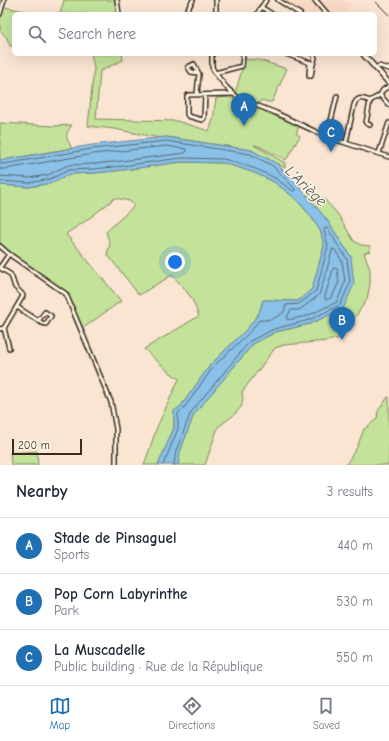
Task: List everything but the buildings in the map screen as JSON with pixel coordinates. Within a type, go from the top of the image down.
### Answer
[{"type":"main road","points":[[315,0],[325,12]]},
{"type":"main road","points":[[365,56],[389,83]]},
{"type":"street","points":[[0,14],[4,0]]},
{"type":"street","points":[[117,0],[119,12]]},
{"type":"street","points":[[186,12],[193,0]]},
{"type":"street","points":[[216,0],[216,12]]},
{"type":"street","points":[[258,12],[266,0]]},
{"type":"street","points":[[278,0],[297,12]]},
{"type":"street","points":[[261,7],[269,12]]},
{"type":"street","points":[[212,56],[212,67],[216,73],[227,88],[243,100],[276,113],[327,137],[389,157]]},
{"type":"street","points":[[216,73],[242,66],[242,56]]},
{"type":"street","points":[[292,56],[311,63],[315,58],[314,56]]},
{"type":"street","points":[[375,68],[379,66],[389,69]]},
{"type":"street","points":[[197,94],[198,73]]},
{"type":"street","points":[[370,125],[366,123],[370,101],[380,95],[383,90],[389,86]]},
{"type":"street","points":[[224,94],[227,88]]},
{"type":"street","points":[[205,95],[204,118],[202,120],[188,116],[187,96],[190,94],[233,94]]},
{"type":"street","points":[[380,95],[389,105]]},
{"type":"street","points":[[327,137],[337,96]]},
{"type":"street","points":[[346,142],[355,102],[360,98],[370,101]]},
{"type":"street","points":[[379,153],[389,122]]},
{"type":"street","points":[[0,246],[66,294],[111,402],[116,429],[116,465]]},
{"type":"street","points":[[0,329],[4,328],[23,296],[15,287],[10,274],[0,268],[9,254]]},
{"type":"street","points":[[17,307],[38,321]]},
{"type":"street","points":[[4,328],[9,348]]},
{"type":"shaded area","points":[[282,0],[344,0],[351,4],[347,12],[301,12]]},
{"type":"green space","points":[[64,0],[116,0],[117,12],[61,12]]},
{"type":"green space","points":[[4,7],[30,12],[12,12],[12,46],[10,46],[7,38],[0,30],[0,19]]},
{"type":"green space","points":[[91,56],[122,56],[123,60],[100,71],[96,119],[177,121],[209,131],[213,120],[216,98],[230,97],[238,102],[300,125],[296,133],[300,136],[286,160],[254,145],[285,163],[285,168],[251,150],[167,137],[160,138],[114,129],[88,126],[94,68]]},
{"type":"green space","points":[[244,59],[259,60],[287,69],[272,102],[261,100],[259,104],[235,94]]},
{"type":"green space","points":[[0,123],[53,126],[72,125],[67,136],[68,142],[72,148],[3,160],[0,159]]},
{"type":"green space","points":[[181,162],[224,163],[255,173],[274,182],[295,198],[310,215],[321,232],[324,246],[312,289],[298,301],[263,300],[259,313],[248,328],[211,364],[181,406],[174,411],[174,428],[158,465],[144,465],[157,427],[179,379],[144,349],[199,316],[192,299],[172,275],[139,295],[107,254],[110,244],[106,232],[134,206],[130,201],[115,198],[66,234],[121,301],[79,331],[64,295],[0,249],[0,185],[29,187],[51,183],[70,174],[123,170]]},
{"type":"green space","points":[[316,194],[324,199],[337,213],[354,241],[361,245],[370,246],[370,251],[364,253],[370,269],[370,284],[367,299],[346,328],[343,337],[327,341],[284,345],[275,348],[242,392],[243,400],[241,407],[235,414],[218,427],[205,465],[178,465],[180,452],[194,414],[253,344],[276,332],[310,324],[351,257],[327,220],[306,195]]},
{"type":"green space","points":[[388,397],[389,465],[346,465],[357,447],[364,429],[377,418],[378,411]]},
{"type":"green space","points":[[37,451],[38,465],[11,465],[10,453]]},
{"type":"water","points":[[166,137],[251,150],[276,163],[297,184],[327,220],[351,257],[354,284],[343,309],[310,324],[275,332],[253,344],[194,414],[180,452],[178,465],[158,465],[174,428],[174,411],[181,406],[211,364],[248,328],[259,313],[263,300],[298,301],[312,289],[324,246],[321,232],[310,215],[295,198],[274,182],[255,173],[224,163],[181,162],[123,170],[70,174],[51,183],[29,187],[0,185],[0,159],[3,160],[92,145]]},
{"type":"railway","points":[[374,0],[389,15]]},
{"type":"place","name":"Stade de Pinsaguel","points":[[244,126]]},
{"type":"place","name":"La Muscadelle","points":[[331,152]]},
{"type":"place","name":"Pop Corn Labyrinthe","points":[[342,340]]},
{"type":"water label","name":"L'Ariège","points":[[306,186]]}]
